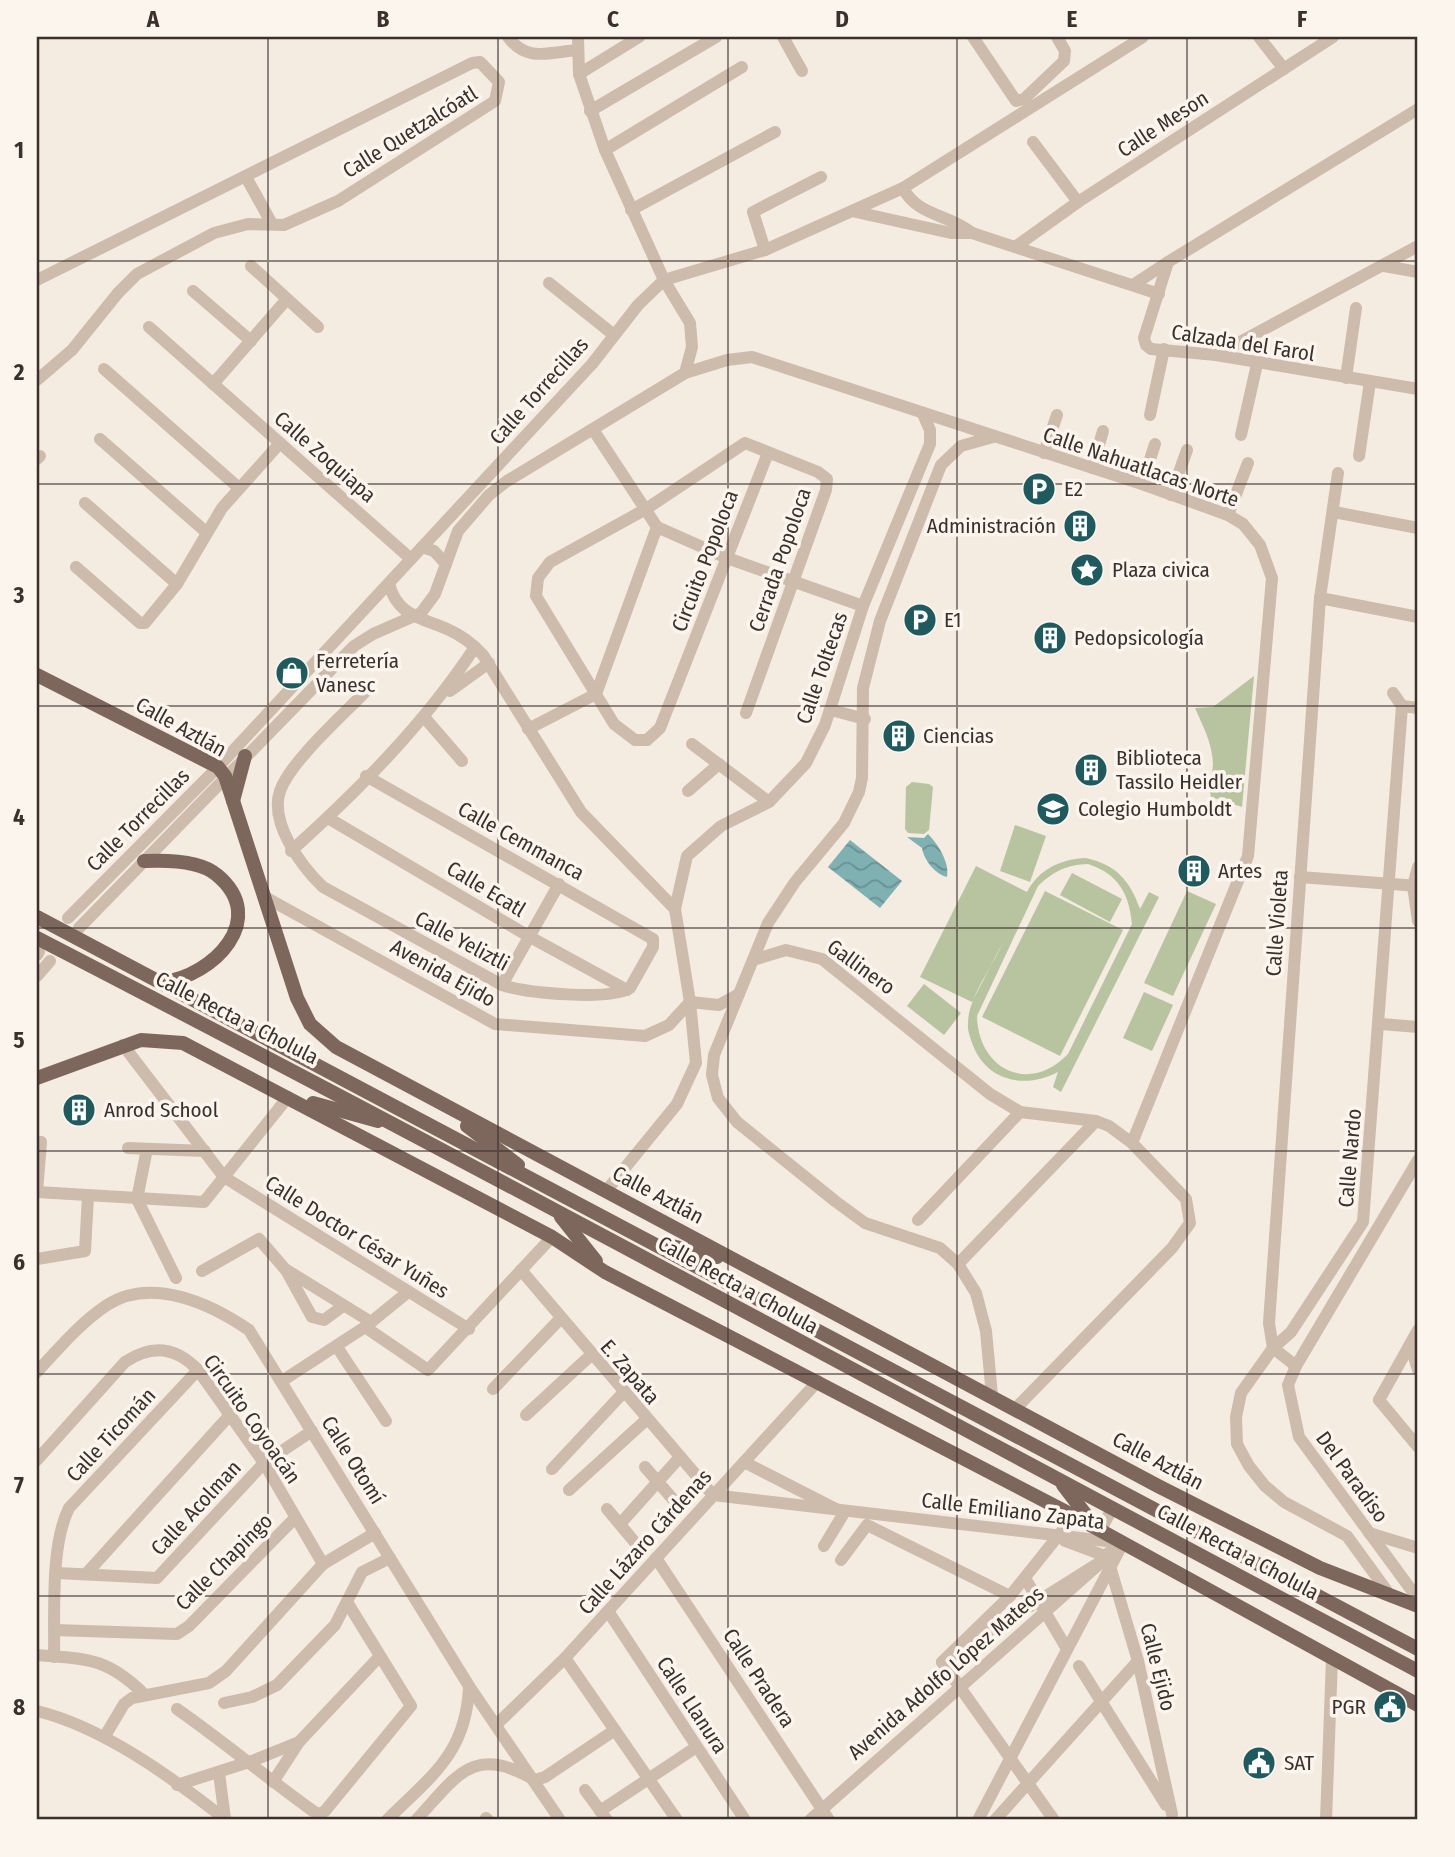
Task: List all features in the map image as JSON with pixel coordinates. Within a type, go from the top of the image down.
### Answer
[{"type":"main road","name":"Calle Aztlán","points":[[37,675],[221,771],[297,998],[310,1024],[336,1047],[1158,1486],[1320,1568],[1387,1591],[1418,1606]]},
{"type":"main road","points":[[233,801],[245,756]]},
{"type":"main road","points":[[144,861],[169,860],[216,873],[231,891],[239,914],[234,933],[216,960],[198,972],[163,982]]},
{"type":"main road","name":"Calle Recta a Cholula","points":[[39,918],[1418,1648]]},
{"type":"main road","name":"Calle Recta a Cholula","points":[[37,948],[405,1128],[1418,1671]]},
{"type":"main road","points":[[37,1078],[141,1040],[183,1043],[552,1237],[605,1272],[1074,1516],[1104,1546]]},
{"type":"main road","points":[[288,1097],[405,1128]]},
{"type":"main road","points":[[434,1101],[553,1191]]},
{"type":"main road","points":[[555,1210],[605,1272]]},
{"type":"main road","points":[[650,1240],[739,1263]]},
{"type":"main road","points":[[867,1331],[891,1367]]},
{"type":"main road","points":[[1060,1481],[1104,1546]]},
{"type":"main road","points":[[1104,1546],[1123,1543],[1418,1704]]},
{"type":"street","points":[[508,37],[518,50],[529,54],[578,43],[579,74],[605,150],[664,280],[690,323],[692,347],[685,373]]},
{"type":"street","points":[[579,74],[639,37]]},
{"type":"street","points":[[590,111],[716,37]]},
{"type":"street","points":[[783,37],[802,71]]},
{"type":"street","points":[[973,37],[1016,101],[1024,99],[1067,55],[1057,37]]},
{"type":"street","name":"Calle Torrecillas","points":[[79,928],[144,861],[389,583],[592,364],[638,305],[664,280],[765,250],[856,212],[903,188],[1143,37]]},
{"type":"street","points":[[1259,37],[1284,69]]},
{"type":"street","name":"Calle Meson","points":[[1015,247],[1078,202],[1333,37]]},
{"type":"street","name":"Calle Quetzalcóatl","points":[[37,280],[472,63],[480,62],[499,82],[495,101],[432,144],[338,201],[284,225],[248,224],[214,233],[137,274],[118,293],[72,351],[37,380]]},
{"type":"street","points":[[605,150],[741,67]]},
{"type":"street","points":[[1050,75],[1061,87]]},
{"type":"street","points":[[1133,285],[1418,109]]},
{"type":"street","points":[[631,210],[775,132]]},
{"type":"street","points":[[1033,142],[1078,202]]},
{"type":"street","points":[[246,177],[272,224]]},
{"type":"street","points":[[765,250],[753,212],[821,177]]},
{"type":"street","name":"Calzada del Farol","points":[[903,188],[915,205],[946,217],[972,233],[1159,294],[1144,338],[1151,349],[1216,355],[1418,389]]},
{"type":"street","name":"Calzada del Farol","points":[[856,212],[942,231],[972,233]]},
{"type":"street","points":[[942,231],[946,217]]},
{"type":"street","points":[[1216,355],[1418,246]]},
{"type":"street","points":[[1159,294],[1168,262]]},
{"type":"street","points":[[251,266],[318,327]]},
{"type":"street","points":[[1384,266],[1418,272]]},
{"type":"street","points":[[549,283],[614,335]]},
{"type":"street","points":[[193,291],[251,341]]},
{"type":"street","points":[[213,384],[287,299]]},
{"type":"street","points":[[1346,378],[1356,309]]},
{"type":"street","name":"Calle Zoquiapa","points":[[149,327],[411,559]]},
{"type":"street","points":[[1150,415],[1164,349]]},
{"type":"street","name":"Calle Nahuatlacas Norte","points":[[685,373],[727,360],[752,357],[1142,484],[1228,515],[1243,524],[1260,545],[1272,578],[1248,856],[1132,1143]]},
{"type":"street","points":[[1241,435],[1257,364]]},
{"type":"street","points":[[104,369],[239,488]]},
{"type":"street","name":"Calle Torrecillas","points":[[68,918],[221,771],[245,756],[354,646],[373,634],[413,618],[429,604],[458,531],[489,495],[529,467],[594,431],[685,373]]},
{"type":"street","points":[[1359,457],[1370,382]]},
{"type":"street","name":"Calle Toltecas","points":[[606,1191],[687,1088],[696,1063],[690,1003],[675,909],[687,856],[721,825],[769,802],[806,762],[831,710],[863,606],[925,458],[930,430],[923,414]]},
{"type":"street","points":[[1044,453],[1056,415]]},
{"type":"street","points":[[594,431],[657,527],[727,558],[863,606]]},
{"type":"street","points":[[1092,468],[1103,432]]},
{"type":"street","points":[[925,458],[941,465],[961,446],[993,437]]},
{"type":"street","points":[[100,439],[206,532]]},
{"type":"street","points":[[76,567],[140,623],[150,620],[177,584],[206,532],[239,488],[279,443]]},
{"type":"street","name":"Circuito Popoloca","points":[[745,443],[768,453],[657,733],[642,741],[628,738],[614,724],[596,687],[536,596],[538,578],[550,562],[646,509],[745,443]]},
{"type":"street","points":[[1142,484],[1155,444]]},
{"type":"street","points":[[1171,495],[1187,450]]},
{"type":"street","name":"Cerrada Popoloca","points":[[746,713],[826,491],[827,479],[818,472],[768,453]]},
{"type":"street","points":[[1228,515],[1248,463]]},
{"type":"street","name":"Calle Toltecas","points":[[753,960],[768,923],[786,894],[832,839],[853,808],[862,778],[865,719],[863,688],[880,621],[941,465]]},
{"type":"street","name":"Calle Violeta","points":[[1273,1348],[1269,1323],[1320,598],[1338,473]]},
{"type":"street","points":[[85,503],[177,584]]},
{"type":"street","points":[[1334,512],[1418,528]]},
{"type":"street","points":[[528,729],[596,687],[657,527]]},
{"type":"street","points":[[422,547],[434,551],[446,564]]},
{"type":"street","points":[[389,583],[395,598],[413,618],[448,629],[475,647],[489,663],[581,812],[649,886],[675,909]]},
{"type":"street","points":[[1320,598],[1418,617]]},
{"type":"street","points":[[365,692],[288,775],[279,794],[280,811],[291,851],[328,818],[424,717],[443,695],[475,647]]},
{"type":"street","points":[[443,695],[489,663]]},
{"type":"street","points":[[1393,692],[1402,706],[1418,708]]},
{"type":"street","name":"Calle Nardo","points":[[1387,1591],[1347,1536],[1274,1494],[1249,1466],[1237,1444],[1236,1417],[1241,1393],[1273,1348],[1291,1332],[1363,1222],[1381,1024],[1388,883],[1402,706]]},
{"type":"street","points":[[831,710],[865,719]]},
{"type":"street","points":[[424,717],[462,761]]},
{"type":"street","points":[[692,744],[769,802]]},
{"type":"street","points":[[688,791],[719,764]]},
{"type":"street","name":"Calle Cemmanca","points":[[366,776],[559,884],[655,942],[627,990]]},
{"type":"street","name":"Calle Ecatl","points":[[328,818],[530,937],[627,990]]},
{"type":"street","name":"Calle Yeliztli","points":[[291,851],[323,887],[502,985],[518,990],[575,993],[616,993],[627,990]]},
{"type":"street","points":[[1418,867],[1415,886],[1418,920]]},
{"type":"street","points":[[1300,877],[1415,886]]},
{"type":"street","points":[[502,985],[559,884]]},
{"type":"street","name":"Avenida Ejido","points":[[264,896],[495,1024],[645,1036],[669,1025],[690,1003]]},
{"type":"street","name":"Gallinero","points":[[753,960],[786,950],[822,959],[990,1094],[1020,1112],[1096,1121],[1109,1126],[1132,1143],[1186,1199],[1189,1223],[1172,1248],[1016,1408]]},
{"type":"street","points":[[753,960],[712,1066],[716,1091],[725,1109],[737,1122],[865,1223],[940,1248],[958,1264],[976,1293],[986,1331],[992,1396]]},
{"type":"street","points":[[37,976],[50,961]]},
{"type":"street","points":[[690,1003],[719,1004],[738,994]]},
{"type":"street","points":[[1381,1024],[1418,1027]]},
{"type":"street","points":[[123,1045],[224,1177]]},
{"type":"street","points":[[41,1142],[37,1192],[204,1202],[288,1097]]},
{"type":"street","points":[[918,1220],[1020,1112]]},
{"type":"street","points":[[958,1264],[1096,1121]]},
{"type":"street","points":[[128,1148],[205,1151]]},
{"type":"street","points":[[147,1149],[137,1199],[176,1278]]},
{"type":"street","points":[[1273,1348],[1296,1366],[1418,1160]]},
{"type":"street","name":"Calle Doctor César Yuñes","points":[[224,1177],[469,1329]]},
{"type":"street","points":[[37,1259],[85,1251],[88,1196]]},
{"type":"street","points":[[1363,1222],[1377,1230]]},
{"type":"street","points":[[285,1269],[344,1307],[428,1370],[552,1237]]},
{"type":"street","points":[[202,1271],[259,1239],[285,1269],[312,1317],[324,1320],[344,1307]]},
{"type":"street","name":"E. Zapata","points":[[521,1270],[646,1420],[713,1495]]},
{"type":"street","points":[[282,1381],[337,1347],[408,1292]]},
{"type":"street","name":"Calle Otomí","points":[[37,1372],[79,1326],[110,1303],[133,1295],[153,1294],[202,1303],[249,1330],[469,1686],[560,1820]]},
{"type":"street","points":[[493,1389],[560,1319]]},
{"type":"street","points":[[1418,1330],[1411,1347],[1373,1400],[1418,1447]]},
{"type":"street","points":[[337,1347],[386,1422]]},
{"type":"street","points":[[1411,1347],[1418,1370]]},
{"type":"street","name":"Circuito Coyoacán","points":[[37,1460],[125,1362],[139,1353],[170,1350],[186,1357],[198,1370],[264,1463],[323,1564]]},
{"type":"street","points":[[526,1415],[591,1355]]},
{"type":"street","name":"Del Paradiso","points":[[1296,1366],[1288,1385],[1299,1437],[1418,1599]]},
{"type":"street","name":"Calle Ticomán","points":[[54,1657],[57,1573],[64,1519],[69,1508],[198,1370]]},
{"type":"street","name":"Calle Lázaro Cárdenas","points":[[496,1726],[565,1658],[818,1381]]},
{"type":"street","points":[[552,1469],[624,1393]]},
{"type":"street","points":[[86,1574],[229,1416]]},
{"type":"street","points":[[569,1490],[646,1420]]},
{"type":"street","name":"Calle Acolman","points":[[57,1573],[157,1578],[264,1463],[312,1431]]},
{"type":"street","points":[[620,1524],[680,1457]]},
{"type":"street","points":[[744,1462],[841,1511],[824,1546]]},
{"type":"street","points":[[645,1467],[677,1504]]},
{"type":"street","name":"Calle Emiliano Zapata","points":[[713,1495],[1058,1537],[1104,1546]]},
{"type":"street","points":[[607,1509],[639,1546]]},
{"type":"street","points":[[978,1820],[1068,1649],[1104,1546],[1112,1509]]},
{"type":"street","name":"Avenida Adolfo López Mateos","points":[[942,1662],[1010,1596],[1074,1516]]},
{"type":"street","name":"Calle Chapingo","points":[[54,1630],[177,1634],[189,1626],[295,1518]]},
{"type":"street","points":[[841,1560],[867,1525],[1010,1596]]},
{"type":"street","points":[[1347,1536],[1366,1528],[1418,1548]]},
{"type":"street","points":[[104,1736],[124,1704],[144,1694],[209,1683],[226,1671],[323,1564],[375,1533]]},
{"type":"street","name":"Avenida Adolfo López Mateos","points":[[810,1820],[960,1687],[1104,1546],[1123,1543]]},
{"type":"street","name":"Calle Ejido","points":[[1104,1546],[1138,1661],[1169,1817]]},
{"type":"street","points":[[224,1703],[252,1697],[277,1685],[335,1625],[362,1572],[390,1558]]},
{"type":"street","name":"Calle Pradera","points":[[656,1558],[829,1820]]},
{"type":"street","points":[[1025,1578],[1068,1649]]},
{"type":"street","points":[[177,1709],[252,1761],[273,1782],[319,1814],[325,1811],[411,1706],[347,1602]]},
{"type":"street","name":"Avenida Adolfo López Mateos","points":[[942,1662],[1042,1606]]},
{"type":"street","name":"Calle Llanura","points":[[608,1611],[695,1748],[745,1820]]},
{"type":"street","points":[[37,1655],[101,1662],[123,1674],[144,1694]]},
{"type":"street","points":[[273,1782],[299,1742],[380,1656]]},
{"type":"street","points":[[565,1658],[677,1820]]},
{"type":"street","points":[[1326,1820],[1332,1658]]},
{"type":"street","points":[[995,1820],[1138,1661]]},
{"type":"street","points":[[942,1662],[1054,1820]]},
{"type":"street","points":[[1079,1665],[1169,1817]]},
{"type":"street","points":[[387,1820],[453,1751],[461,1736],[469,1686]]},
{"type":"street","points":[[37,1711],[56,1715],[104,1736],[226,1819]]},
{"type":"street","points":[[416,1820],[462,1774],[482,1763],[509,1765],[535,1780],[545,1777],[615,1730]]},
{"type":"street","points":[[177,1785],[219,1773],[299,1742]]},
{"type":"street","points":[[585,1790],[604,1816],[648,1778],[695,1748]]},
{"type":"street","points":[[219,1773],[226,1819]]},
{"type":"green space","points":[[1254,676],[1242,807],[1211,797],[1211,748],[1195,708],[1213,707]]},
{"type":"green space","points":[[912,782],[933,787],[929,830],[924,834],[908,833],[905,829],[906,787]]},
{"type":"green space","points":[[1015,825],[1046,836],[1030,882],[1000,871]]},
{"type":"green space","points":[[1086,858],[1106,865],[1121,876],[1132,890],[1140,909],[1149,892],[1159,897],[1061,1092],[1053,1087],[1058,1072],[1023,1081],[1000,1076],[990,1070],[975,1050],[969,1033],[969,1014],[974,997],[972,1002],[920,977],[976,866],[1027,892],[1044,871],[1068,860]],"holes":[[[1088,864],[1114,879],[1125,894],[1132,924],[1068,1054],[1053,1066],[1037,1073],[1022,1074],[1008,1070],[996,1062],[986,1050],[977,1016],[1038,886],[1049,876],[1067,867]]]},
{"type":"green space","points":[[1072,873],[1122,899],[1110,922],[1060,895]]},
{"type":"green space","points":[[1045,891],[1123,930],[1060,1056],[982,1017]]},
{"type":"green space","points":[[1187,891],[1216,904],[1173,996],[1144,983]]},
{"type":"green space","points":[[924,984],[961,1013],[944,1035],[907,1006]]},
{"type":"green space","points":[[1144,992],[1173,1005],[1152,1051],[1123,1038]]},
{"type":"water","points":[[928,834],[942,854],[947,866],[947,877],[934,870],[922,848],[907,837],[924,838]]},
{"type":"water","points":[[850,840],[902,881],[880,908],[828,867]]},
{"type":"place","name":"E2","points":[[1039,489]]},
{"type":"place","name":"Administración","points":[[1080,526]]},
{"type":"place","name":"Plaza civica","points":[[1087,570]]},
{"type":"place","name":"E1","points":[[920,620]]},
{"type":"place","name":"Pedopsicología","points":[[1050,638]]},
{"type":"place","name":"Ferretería Vanesc","points":[[292,673]]},
{"type":"place","name":"Ciencias","points":[[899,736]]},
{"type":"place","name":"Biblioteca Tassilo Heidler","points":[[1091,770]]},
{"type":"place","name":"Colegio Humboldt","points":[[1053,809]]},
{"type":"place","name":"Artes","points":[[1194,871]]},
{"type":"place","name":"Anrod School","points":[[79,1110]]},
{"type":"place","name":"PGR","points":[[1390,1707]]},
{"type":"place","name":"SAT","points":[[1259,1763]]}]
